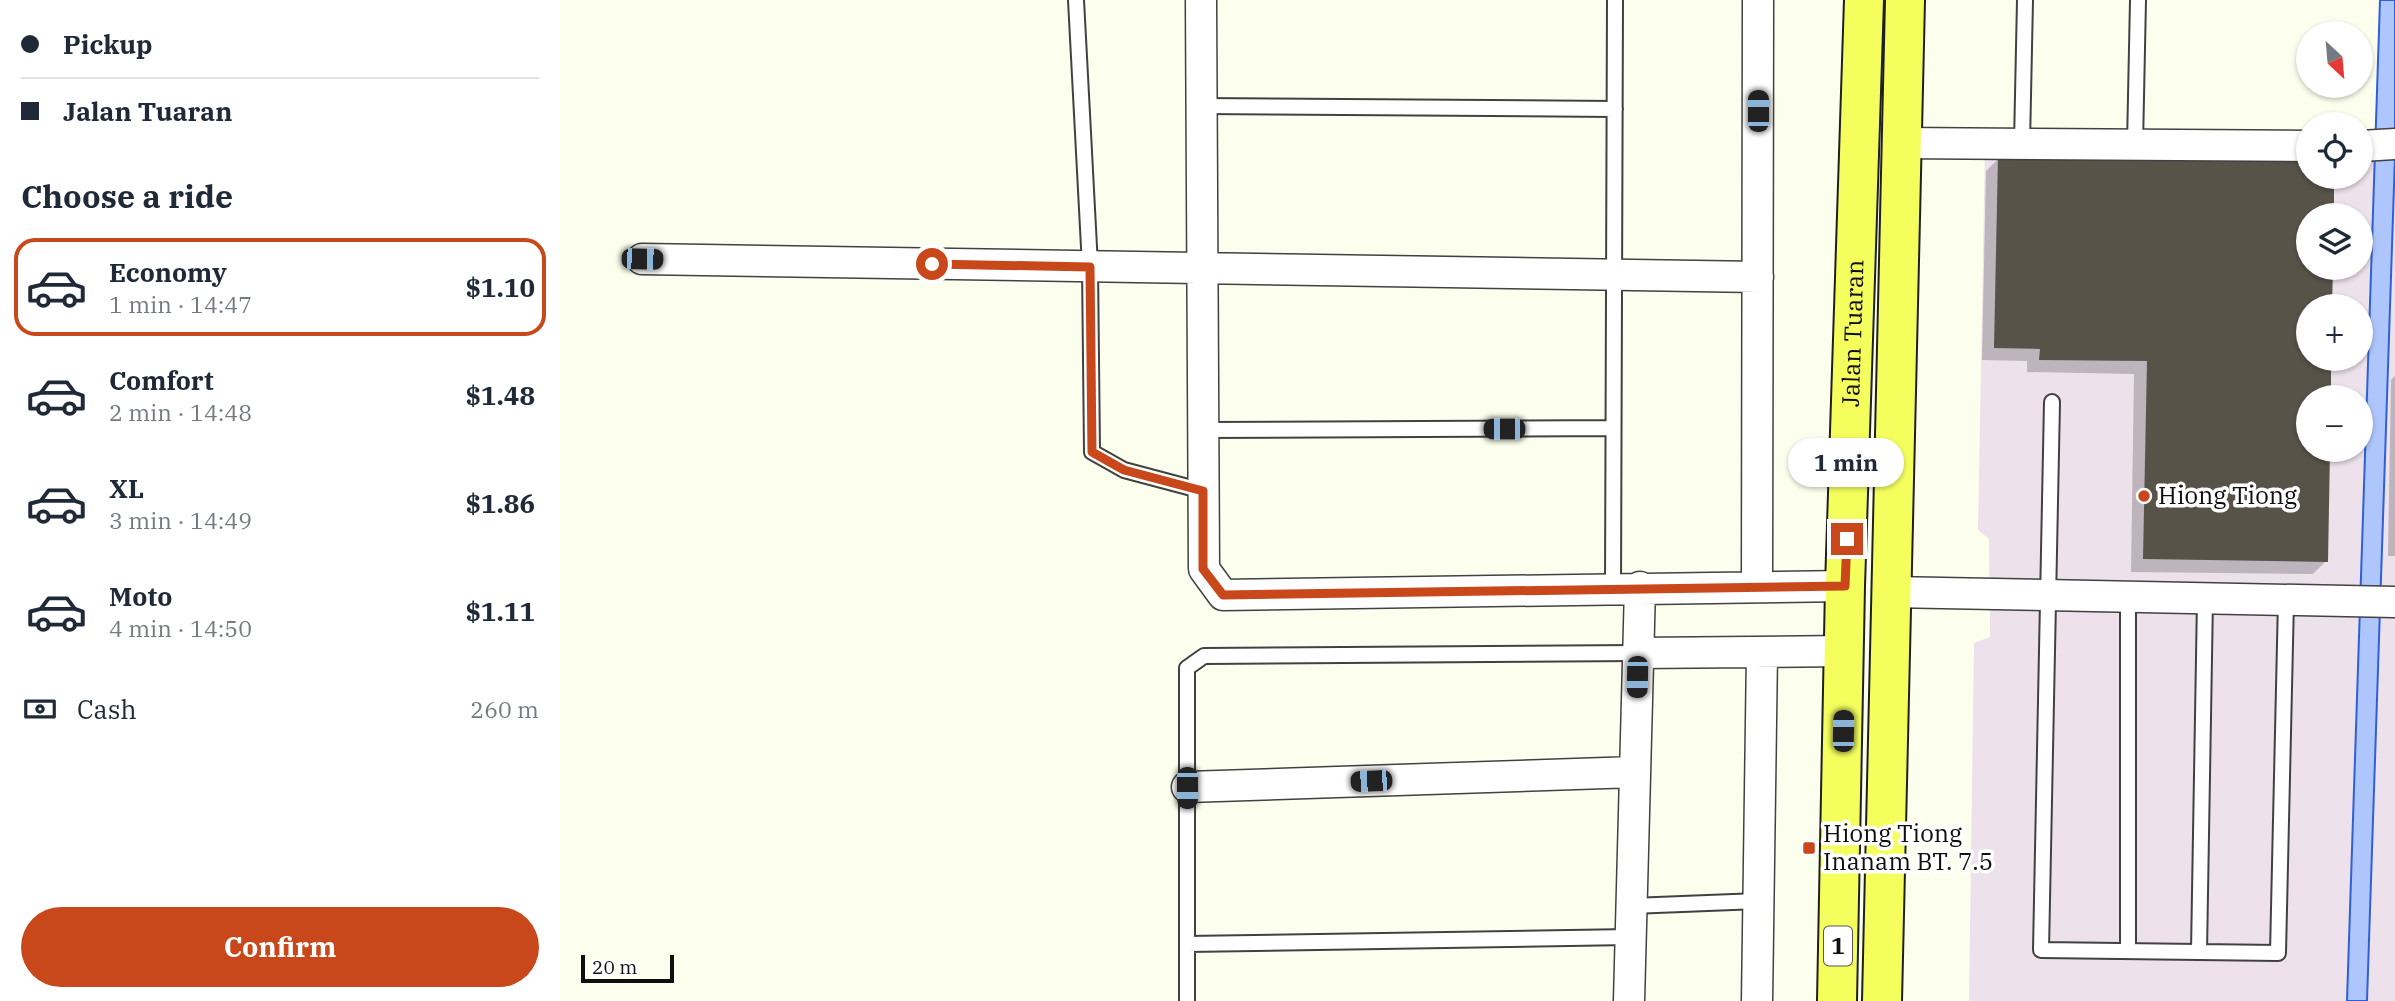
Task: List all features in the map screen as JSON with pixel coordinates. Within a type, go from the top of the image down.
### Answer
[{"type":"main road","name":"Jalan Tuaran","points":[[1837,1001],[1845,586],[1864,0]]},
{"type":"main road","name":"Jalan Tuaran","points":[[1882,1001],[1905,0]]},
{"type":"street","points":[[1201,0],[1203,569],[1223,595],[1626,587],[1845,586]]},
{"type":"street","points":[[1757,586],[1758,0]]},
{"type":"street","points":[[1901,143],[2296,146]]},
{"type":"street","points":[[642,259],[1758,277]]},
{"type":"street","points":[[1626,587],[1638,653],[1629,1001]]},
{"type":"street","points":[[1890,592],[2392,602]]},
{"type":"street","points":[[1638,653],[1845,651]]},
{"type":"street","points":[[1757,1001],[1762,652]]},
{"type":"street","points":[[1187,788],[1635,772]]},
{"type":"lane","points":[[1076,0],[1090,267],[1092,452],[1124,470],[1203,491]]},
{"type":"lane","points":[[1615,0],[1613,428],[1626,587]]},
{"type":"lane","points":[[2022,144],[2025,0]]},
{"type":"lane","points":[[2135,145],[2138,0]]},
{"type":"lane","points":[[1200,106],[1615,110]]},
{"type":"lane","points":[[2052,401],[2041,950],[2278,953],[2286,600]]},
{"type":"lane","points":[[1203,430],[1613,428]]},
{"type":"lane","points":[[2128,597],[2128,951]]},
{"type":"lane","points":[[2199,951],[2205,599]]},
{"type":"lane","points":[[1187,1001],[1187,668],[1204,656],[1638,653]]},
{"type":"lane","points":[[1632,906],[1759,901]]},
{"type":"lane","points":[[1187,944],[1630,937]]},
{"type":"shaded area","points":[[1985,144],[2296,151],[2296,189],[2373,189],[2373,153],[2395,153],[2395,1001],[1969,1001],[1974,643],[1990,637],[1989,539],[1978,530]]},
{"type":"water","points":[[2380,0],[2395,0],[2395,156],[2367,1001],[2347,1001],[2365,462],[2373,462],[2373,385],[2367,385],[2368,371],[2373,371],[2373,294],[2370,294],[2371,280],[2373,280]]},
{"type":"building","points":[[2296,151],[2296,189],[2334,189],[2334,203],[2296,203],[2296,280],[2333,280],[2332,294],[2296,294],[2296,371],[2331,371],[2331,385],[2296,385],[2296,462],[2330,462],[2328,562],[2143,559],[2147,361],[2039,360],[2040,349],[1994,348],[1998,156]]},
{"type":"place","name":"Hiong Tiong","points":[[2144,496]]},
{"type":"place","name":"Hiong Tiong Inanam BT. 7.5","points":[[1809,848]]},
{"type":"route","points":[[932,264],[1090,267],[1092,452],[1124,470],[1203,491],[1203,569],[1223,595],[1845,586],[1847,539]]}]
